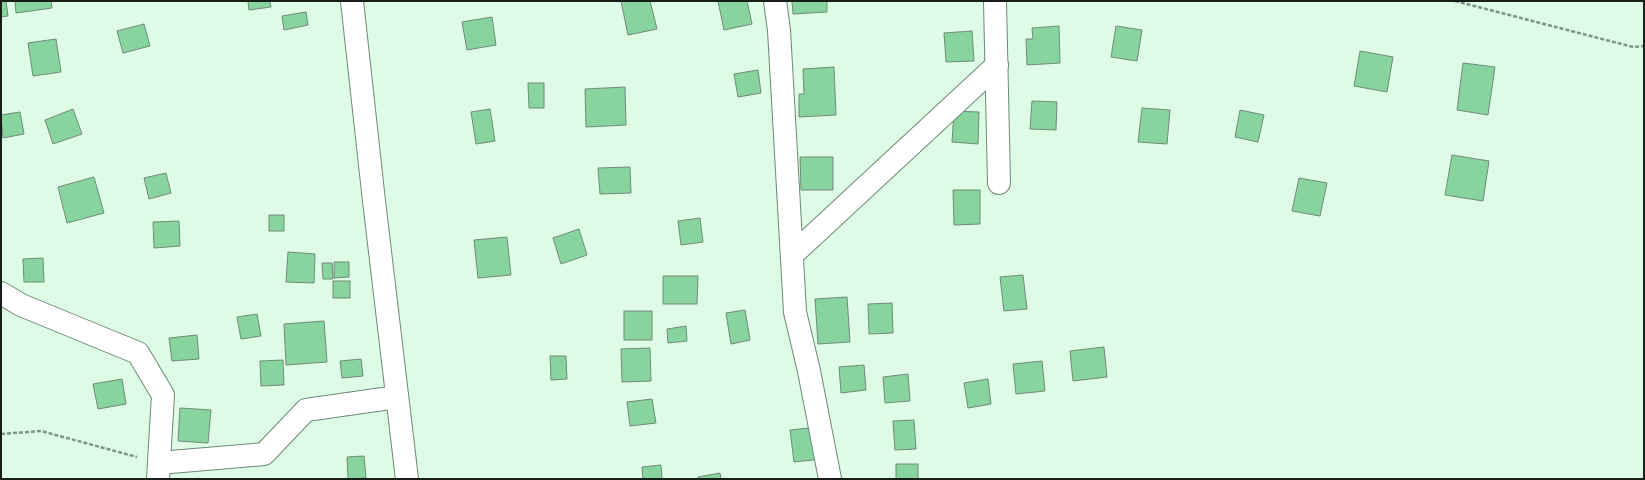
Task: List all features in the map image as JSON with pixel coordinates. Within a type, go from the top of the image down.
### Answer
[{"type":"street","points":[[352,1],[407,479]]},
{"type":"street","points":[[775,1],[779,30],[795,312],[809,371],[830,479]]},
{"type":"street","points":[[995,1],[999,183]]},
{"type":"street","points":[[792,255],[997,65]]},
{"type":"street","points":[[1,292],[21,305],[138,353],[163,395],[159,471],[264,454],[306,410],[397,397]]},
{"type":"path","points":[[1455,1],[1633,47],[1644,46]]},
{"type":"path","points":[[1,434],[41,431],[159,471]]},
{"type":"building","points":[[1,1],[6,1],[8,16],[1,17]]},
{"type":"building","points":[[15,1],[51,1],[52,8],[16,13]]},
{"type":"building","points":[[248,1],[270,1],[271,7],[249,10]]},
{"type":"building","points":[[621,1],[650,1],[657,29],[628,35]]},
{"type":"building","points":[[718,1],[747,1],[752,24],[724,30]]},
{"type":"building","points":[[792,1],[827,1],[827,12],[793,14]]},
{"type":"building","points":[[306,12],[308,25],[284,30],[282,16]]},
{"type":"building","points":[[492,17],[496,45],[467,50],[462,22]]},
{"type":"building","points":[[144,24],[150,46],[123,53],[117,31]]},
{"type":"building","points":[[1059,26],[1060,63],[1027,65],[1026,39],[1033,39],[1032,28]]},
{"type":"building","points":[[1116,26],[1142,30],[1137,61],[1111,57]]},
{"type":"building","points":[[972,31],[974,61],[946,62],[944,33]]},
{"type":"building","points":[[56,39],[61,72],[33,76],[28,43]]},
{"type":"building","points":[[1360,51],[1393,57],[1387,92],[1354,86]]},
{"type":"building","points":[[1463,63],[1495,67],[1488,115],[1457,110]]},
{"type":"building","points":[[834,67],[836,115],[799,117],[799,94],[804,94],[803,69]]},
{"type":"building","points":[[758,70],[761,93],[738,97],[734,74]]},
{"type":"building","points":[[528,83],[544,83],[544,108],[529,108]]},
{"type":"building","points":[[625,87],[626,125],[586,127],[585,89]]},
{"type":"building","points":[[1032,101],[1057,102],[1056,130],[1030,129]]},
{"type":"building","points":[[1142,108],[1170,110],[1167,144],[1138,142]]},
{"type":"building","points":[[73,109],[82,134],[53,144],[45,120]]},
{"type":"building","points":[[490,109],[495,141],[476,144],[471,112]]},
{"type":"building","points":[[1240,110],[1264,115],[1258,142],[1235,137]]},
{"type":"building","points":[[954,111],[979,112],[978,144],[952,142]]},
{"type":"building","points":[[20,112],[24,134],[3,138],[1,115]]},
{"type":"building","points":[[1452,155],[1489,161],[1483,201],[1445,195]]},
{"type":"building","points":[[800,157],[833,157],[833,190],[801,190]]},
{"type":"building","points":[[630,167],[631,193],[600,194],[598,168]]},
{"type":"building","points":[[166,173],[171,193],[149,199],[144,178]]},
{"type":"building","points":[[94,177],[104,213],[67,223],[58,187]]},
{"type":"building","points":[[1299,178],[1327,183],[1320,216],[1292,211]]},
{"type":"building","points":[[953,190],[980,190],[980,224],[954,225]]},
{"type":"building","points":[[269,215],[284,215],[284,231],[269,231]]},
{"type":"building","points":[[700,218],[703,242],[681,245],[678,221]]},
{"type":"building","points":[[179,221],[180,246],[154,248],[153,222]]},
{"type":"building","points":[[579,229],[587,255],[561,264],[553,238]]},
{"type":"building","points":[[507,237],[511,275],[478,278],[474,240]]},
{"type":"building","points":[[288,252],[315,254],[314,283],[286,282]]},
{"type":"building","points":[[43,258],[44,282],[24,282],[23,259]]},
{"type":"building","points":[[334,262],[349,262],[349,277],[334,278]]},
{"type":"building","points":[[322,263],[332,263],[333,279],[323,279]]},
{"type":"building","points":[[1023,275],[1027,309],[1004,311],[1000,277]]},
{"type":"building","points":[[663,276],[698,276],[697,304],[663,304]]},
{"type":"building","points":[[333,281],[350,281],[350,298],[333,298]]},
{"type":"building","points":[[847,297],[850,342],[818,344],[815,299]]},
{"type":"building","points":[[892,303],[893,333],[869,334],[868,304]]},
{"type":"building","points":[[745,310],[750,340],[731,344],[726,313]]},
{"type":"building","points":[[624,311],[652,311],[652,340],[624,340]]},
{"type":"building","points":[[257,314],[261,336],[241,339],[237,317]]},
{"type":"building","points":[[324,321],[327,362],[286,365],[284,324]]},
{"type":"building","points":[[686,326],[687,341],[668,343],[667,329]]},
{"type":"building","points":[[197,335],[199,359],[172,361],[169,338]]},
{"type":"building","points":[[1104,347],[1107,377],[1073,381],[1070,351]]},
{"type":"building","points":[[650,348],[651,381],[622,382],[621,349]]},
{"type":"building","points":[[550,356],[566,356],[567,379],[551,380]]},
{"type":"building","points":[[361,359],[363,376],[342,378],[340,361]]},
{"type":"building","points":[[283,360],[284,385],[261,386],[260,361]]},
{"type":"building","points":[[1042,361],[1045,391],[1016,394],[1013,364]]},
{"type":"building","points":[[864,365],[866,390],[841,393],[839,367]]},
{"type":"building","points":[[908,374],[910,401],[885,403],[883,377]]},
{"type":"building","points":[[122,379],[126,404],[98,409],[93,384]]},
{"type":"building","points":[[988,379],[991,404],[968,408],[964,383]]},
{"type":"building","points":[[652,399],[656,423],[630,426],[627,402]]},
{"type":"building","points":[[180,408],[211,410],[208,443],[178,441]]},
{"type":"building","points":[[914,420],[916,449],[895,450],[893,421]]},
{"type":"building","points":[[818,427],[822,459],[794,462],[790,430]]},
{"type":"building","points":[[364,456],[366,478],[348,479],[347,457]]},
{"type":"building","points":[[896,464],[918,464],[918,479],[896,479]]},
{"type":"building","points":[[661,465],[662,479],[643,479],[642,467]]},
{"type":"building","points":[[720,473],[721,479],[698,479],[698,477]]}]
